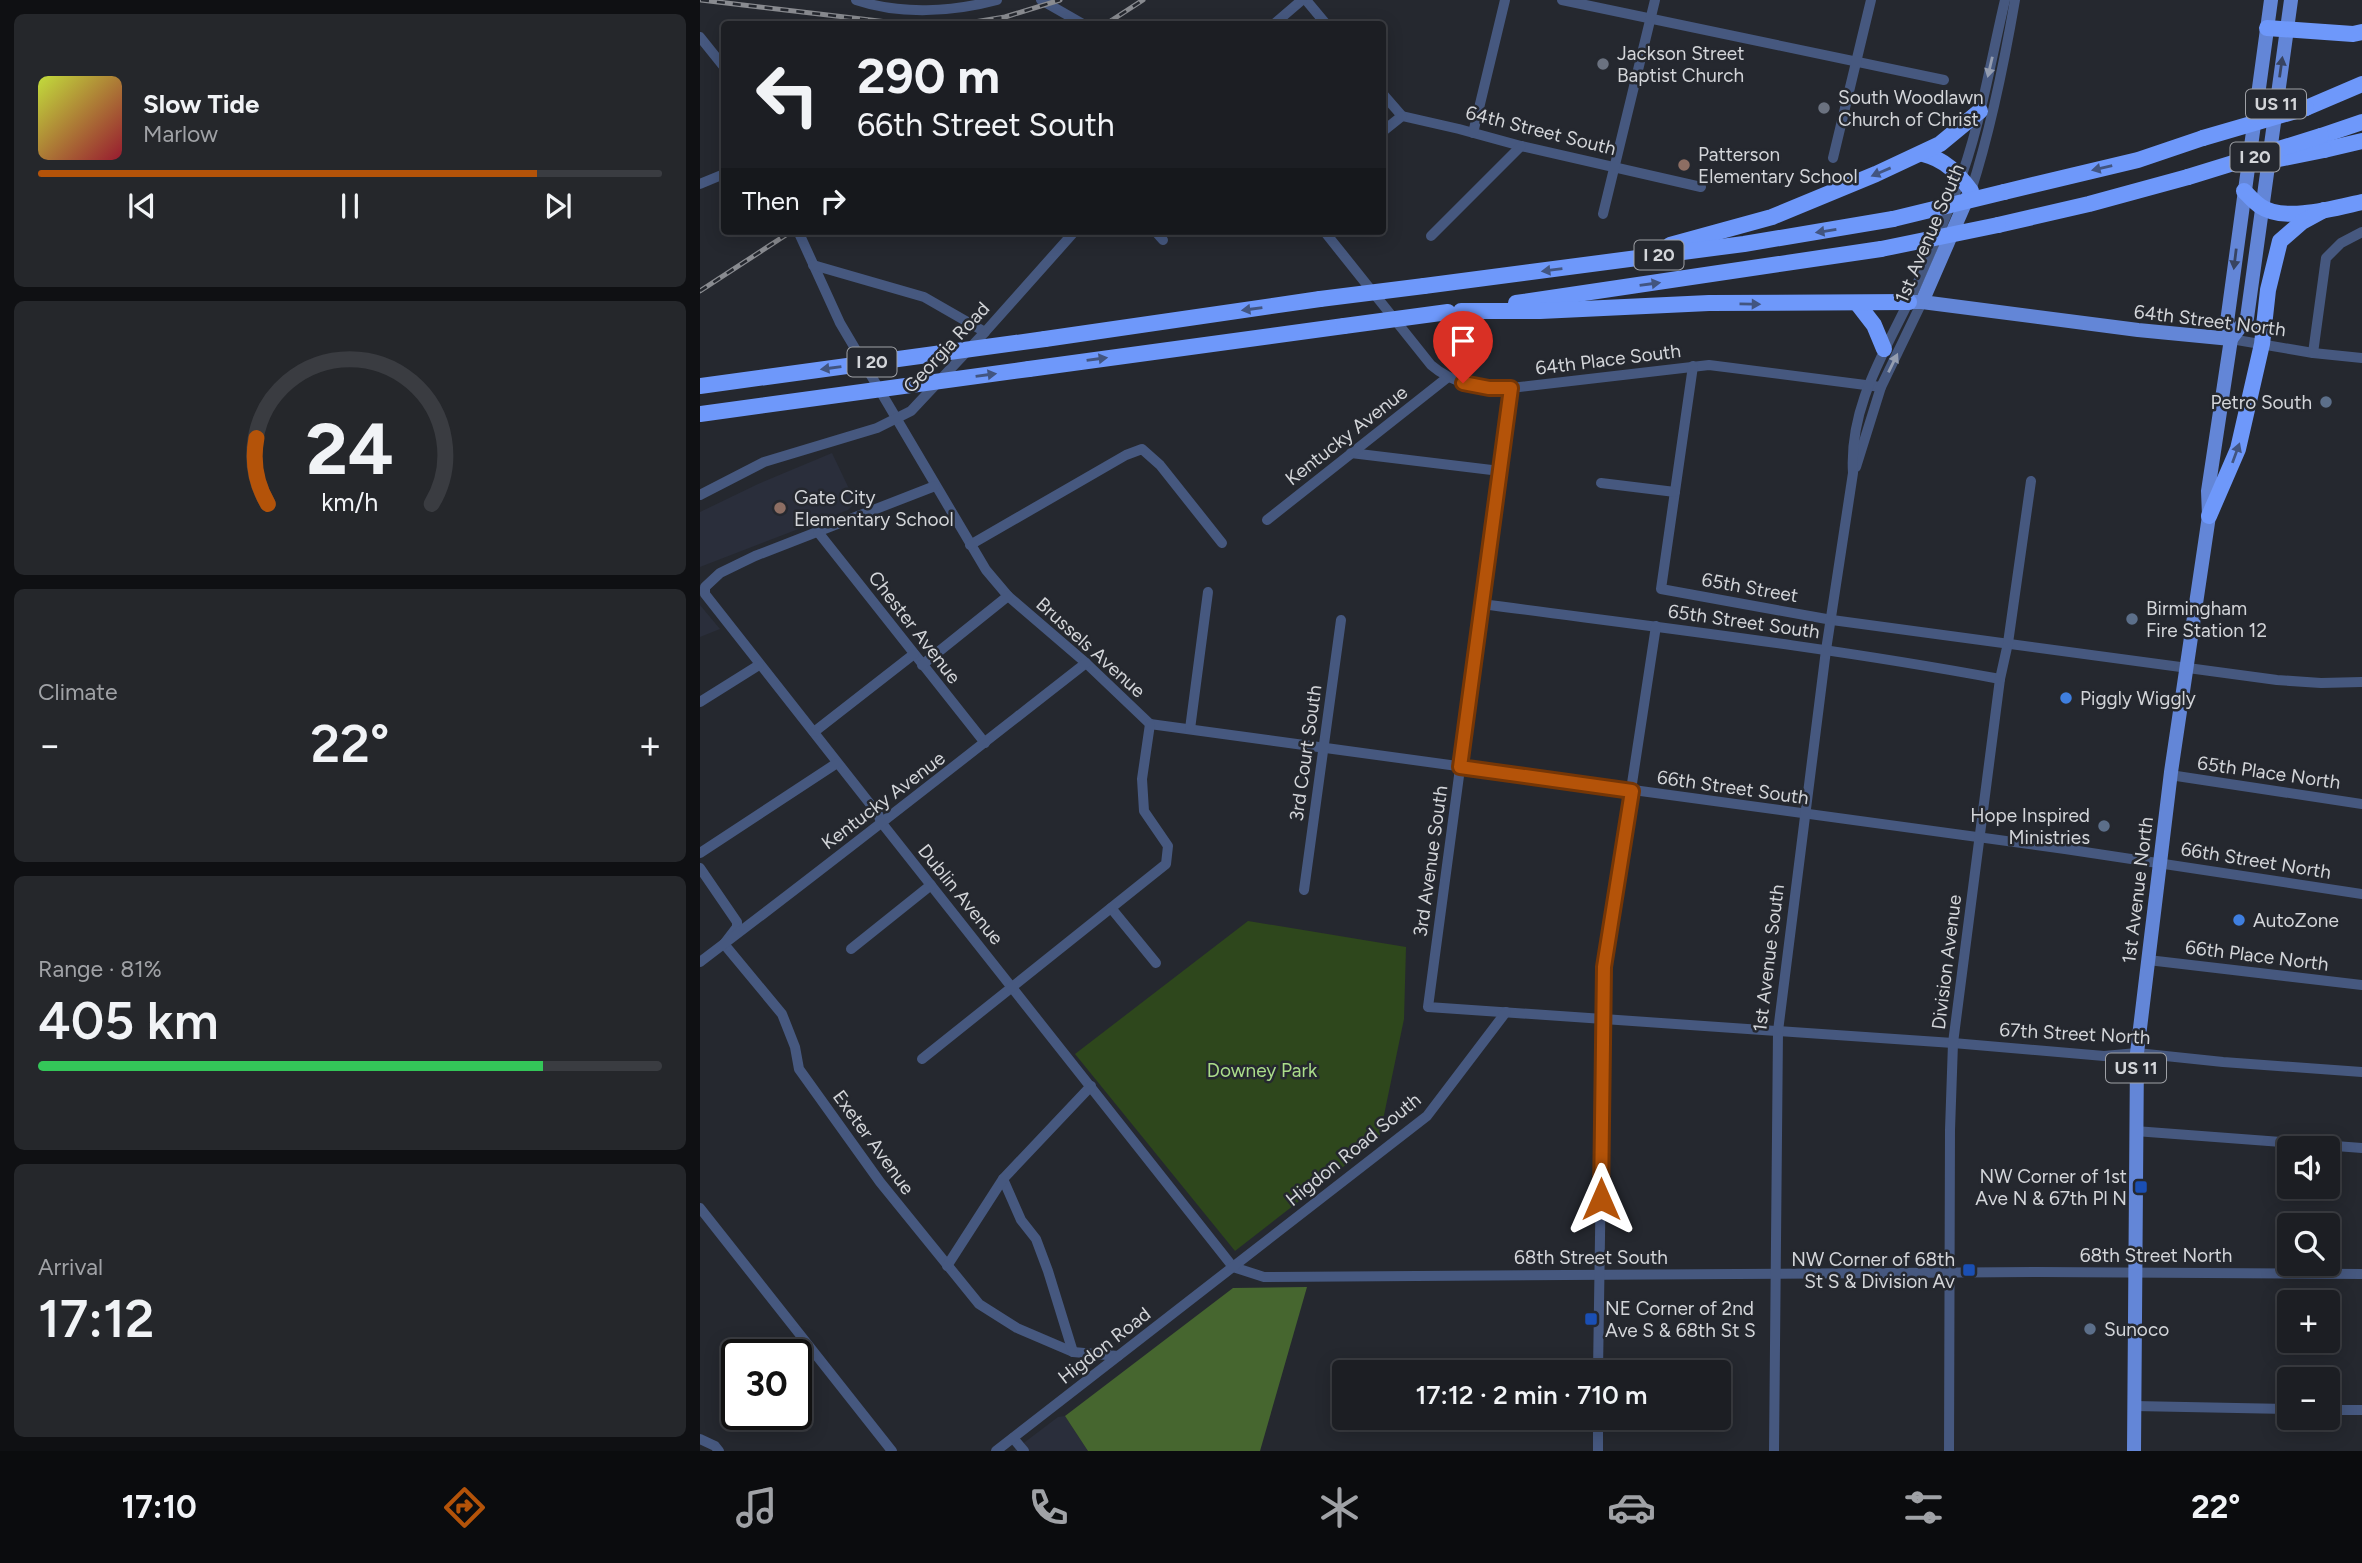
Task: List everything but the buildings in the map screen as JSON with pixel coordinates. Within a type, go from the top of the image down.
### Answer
[{"type":"highway","points":[[2267,28],[2353,34],[2362,32]]},
{"type":"highway","points":[[2351,92],[2362,84]]},
{"type":"highway","name":"I 20","points":[[700,386],[1320,299],[1756,242],[1893,219],[2138,160],[2351,92]]},
{"type":"highway","points":[[1597,264],[1772,217],[1923,154],[1950,137],[1980,111]]},
{"type":"highway","points":[[2323,143],[2362,122]]},
{"type":"highway","points":[[2323,143],[2362,141]]},
{"type":"highway","name":"I 20","points":[[700,414],[1770,267],[1881,249],[2088,204],[2323,143]]},
{"type":"highway","points":[[1923,154],[1942,161],[1966,184]]},
{"type":"highway","points":[[2244,191],[2262,208],[2288,214],[2362,202]]},
{"type":"highway","points":[[2209,516],[2238,449],[2262,344],[2268,290],[2280,242],[2302,222],[2324,210]]},
{"type":"highway","points":[[1455,311],[1540,311],[1709,303],[1915,302]]},
{"type":"highway","points":[[1857,303],[1874,325],[1884,349]]},
{"type":"main road","name":"1st Avenue North","points":[[2134,1451],[2137,1054],[2171,775],[2209,516],[2208,491],[2231,339],[2227,322],[2271,0]]},
{"type":"main road","name":"1st Avenue North","points":[[2231,339],[2246,318],[2291,0]]},
{"type":"main road","name":"1st Avenue South","points":[[1915,302],[1966,184]]},
{"type":"main road","name":"64th Street North","points":[[1915,302],[2231,339]]},
{"type":"street","points":[[856,0],[896,9],[943,9],[997,0]]},
{"type":"street","points":[[1041,0],[1078,21]]},
{"type":"street","points":[[1279,21],[1304,0],[1323,21]]},
{"type":"street","points":[[1473,133],[1505,0]]},
{"type":"street","points":[[1562,0],[1944,80]]},
{"type":"street","points":[[1603,214],[1655,0]]},
{"type":"street","points":[[1833,158],[1871,0]]},
{"type":"street","name":"1st Avenue South","points":[[1966,184],[2005,0]]},
{"type":"street","name":"1st Avenue South","points":[[1966,184],[1984,145],[2007,46],[2014,0]]},
{"type":"street","points":[[702,44],[721,64]]},
{"type":"street","points":[[1386,98],[1402,116],[1386,129]]},
{"type":"street","name":"64th Street South","points":[[1402,116],[1701,187]]},
{"type":"street","points":[[1431,236],[1521,146]]},
{"type":"street","points":[[700,184],[721,175]]},
{"type":"street","points":[[2313,353],[2326,258],[2342,243],[2362,232]]},
{"type":"street","points":[[800,235],[840,323],[970,545],[1126,455],[1142,449],[1160,465],[1222,543]]},
{"type":"street","name":"Georgia Road","points":[[700,495],[764,462],[877,428],[911,411],[1071,235]]},
{"type":"street","name":"64th Place South","points":[[1327,235],[1431,365],[1448,377],[1474,386],[1511,388],[1709,365],[1881,387]]},
{"type":"street","points":[[813,265],[925,298],[985,332]]},
{"type":"street","name":"1st Avenue South","points":[[1853,473],[1852,448],[1868,385],[1884,349],[1915,302]]},
{"type":"street","name":"1st Avenue South","points":[[1774,1451],[1778,1031],[1826,650],[1853,473],[1881,387],[1915,302]]},
{"type":"street","name":"64th Street North","points":[[2231,339],[2362,358]]},
{"type":"street","points":[[1601,483],[1675,492],[1693,366]]},
{"type":"street","name":"Kentucky Avenue","points":[[1266,520],[1448,377]]},
{"type":"street","name":"3rd Avenue South","points":[[1428,1007],[1511,388]]},
{"type":"street","points":[[1351,453],[1500,471]]},
{"type":"street","name":"Division Avenue","points":[[1949,1451],[1950,1130],[1953,1043],[2000,678],[2008,643],[2031,481]]},
{"type":"street","points":[[818,532],[935,486]]},
{"type":"street","name":"65th Street","points":[[1675,492],[1661,589],[1849,622]]},
{"type":"street","name":"Dublin Avenue","points":[[818,532],[755,556],[720,573],[705,587],[705,594],[878,814],[881,822],[1233,1267]]},
{"type":"street","name":"Chester Avenue","points":[[818,532],[985,743]]},
{"type":"street","name":"Brussels Avenue","points":[[970,545],[986,570],[1008,596],[1086,663],[1150,724]]},
{"type":"street","points":[[1190,729],[1208,592]]},
{"type":"street","points":[[922,665],[1008,596]]},
{"type":"street","name":"65th Street South","points":[[1482,604],[1826,650],[2000,678]]},
{"type":"street","name":"3rd Court South","points":[[1304,890],[1341,620]]},
{"type":"street","name":"65th Street South","points":[[1849,622],[2277,680],[2321,683],[2362,681]]},
{"type":"street","points":[[1598,1360],[1604,967],[1656,626]]},
{"type":"street","points":[[814,732],[914,654]]},
{"type":"street","name":"Kentucky Avenue","points":[[700,962],[1086,663]]},
{"type":"street","points":[[700,702],[759,665]]},
{"type":"street","points":[[922,1059],[1166,864],[1168,846],[1144,811],[1142,779],[1150,724]]},
{"type":"street","name":"66th Street South","points":[[1150,724],[1979,839]]},
{"type":"street","points":[[700,853],[837,763]]},
{"type":"street","name":"65th Place North","points":[[2171,775],[2362,804]]},
{"type":"street","name":"66th Street North","points":[[1979,839],[2362,894]]},
{"type":"street","points":[[700,868],[737,922],[737,927],[724,944]]},
{"type":"street","points":[[851,949],[931,885]]},
{"type":"street","points":[[1111,908],[1156,963]]},
{"type":"street","name":"Exeter Avenue","points":[[724,944],[782,1014],[799,1069],[880,1182],[979,1304],[1017,1328],[1073,1352],[1118,1356]]},
{"type":"street","name":"66th Place North","points":[[2148,960],[2362,985]]},
{"type":"street","name":"67th Street North","points":[[1428,1007],[2104,1056],[2137,1054],[2362,1072]]},
{"type":"street","name":"Higdon Road South","points":[[1233,1267],[1427,1116],[1506,1012]]},
{"type":"street","points":[[947,1266],[1003,1179],[1091,1086]]},
{"type":"street","points":[[2135,1132],[2362,1148]]},
{"type":"street","points":[[1003,1179],[1021,1220],[1035,1239],[1048,1271],[1073,1352]]},
{"type":"street","points":[[700,1208],[892,1451]]},
{"type":"street","name":"68th Street South","points":[[1233,1267],[1264,1276],[1950,1273]]},
{"type":"street","name":"Higdon Road","points":[[996,1451],[1233,1267]]},
{"type":"street","name":"68th Street North","points":[[1950,1273],[2362,1274]]},
{"type":"street","points":[[2134,1406],[2277,1409]]},
{"type":"street","points":[[2340,1410],[2362,1410]]},
{"type":"street","points":[[1598,1430],[1598,1451]]},
{"type":"street","points":[[1013,1438],[1024,1451]]},
{"type":"street","points":[[700,1439],[719,1451]]},
{"type":"shaded area","name":"Gate City Elementary School","points":[[832,453],[852,495],[852,506],[848,510],[700,567],[700,512]]},
{"type":"shaded area","points":[[700,605],[720,629],[700,637]]},
{"type":"shaded area","points":[[1065,1416],[1088,1451],[1013,1451],[1058,1417]]},
{"type":"green space","name":"Downey Park","points":[[1248,921],[1406,947],[1404,1019],[1379,1139],[1235,1251],[1075,1054]]},
{"type":"green space","points":[[1307,1287],[1260,1451],[1088,1451],[1065,1416],[1233,1288]]},
{"type":"railway","points":[[701,0],[879,21]]},
{"type":"railway","points":[[980,21],[1005,17],[1060,0]]},
{"type":"railway","points":[[1111,21],[1143,0]]},
{"type":"railway","points":[[700,291],[786,235]]},
{"type":"place","name":"Jackson Street Baptist Church","points":[[1603,64]]},
{"type":"place","name":"South Woodlawn Church of Christ","points":[[1824,108]]},
{"type":"place","name":"Patterson Elementary School","points":[[1684,165]]},
{"type":"place","name":"Petro South","points":[[2326,402]]},
{"type":"place","name":"Gate City Elementary School","points":[[780,508]]},
{"type":"place","name":"Birmingham Fire Station 12","points":[[2132,619]]},
{"type":"place","name":"Piggly Wiggly","points":[[2066,698]]},
{"type":"place","name":"Hope Inspired Ministries","points":[[2104,826]]},
{"type":"place","name":"AutoZone","points":[[2239,920]]},
{"type":"place","name":"NW Corner of 1st Ave N & 67th Pl N","points":[[2141,1187]]},
{"type":"place","name":"NW Corner of 68th St S & Division Av","points":[[1969,1270]]},
{"type":"place","name":"NE Corner of 2nd Ave S & 68th St S","points":[[1591,1319]]},
{"type":"place","name":"Sunoco","points":[[2090,1329]]},
{"type":"route","points":[[1463,383],[1489,388],[1511,388],[1460,767],[1632,791],[1604,967],[1601,1199]]}]
